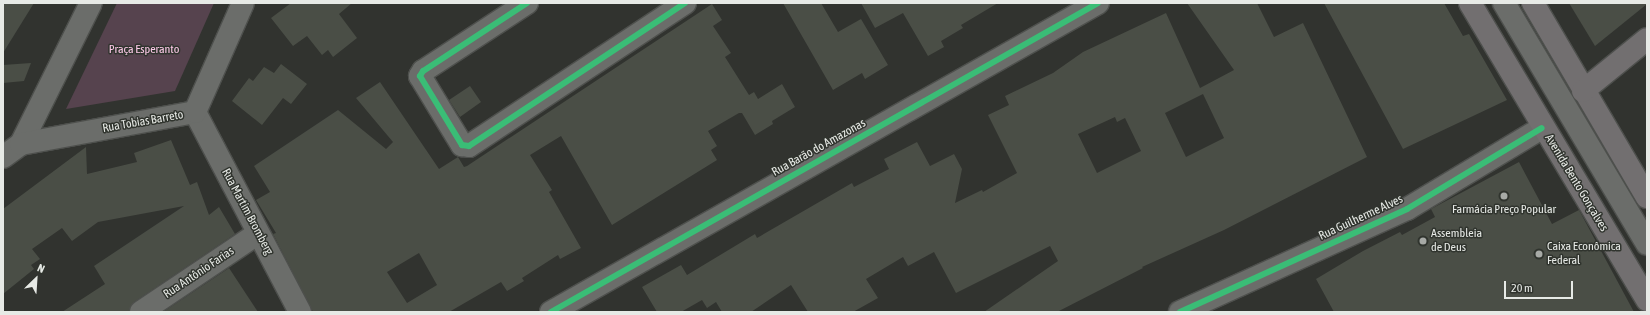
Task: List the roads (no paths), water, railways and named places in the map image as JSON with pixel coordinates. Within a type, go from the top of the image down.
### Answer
[{"type":"main road","name":"Avenida Bento Gonçalves","points":[[1470,3],[1542,128],[1647,300]]},
{"type":"main road","points":[[1533,3],[1583,91],[1647,197]]},
{"type":"main road","points":[[1583,91],[1647,39]]},
{"type":"street","name":"Rua Tobias Barreto","points":[[21,144],[91,3]]},
{"type":"street","name":"Rua Tobias Barreto","points":[[3,157],[21,144],[194,112],[244,3]]},
{"type":"street","points":[[527,3],[423,72],[420,76],[462,145],[469,146],[685,3]]},
{"type":"street","name":"Rua Barão do Amazonas","points":[[551,312],[1098,3]]},
{"type":"street","points":[[1504,3],[1647,244]]},
{"type":"street","name":"Rua Martim Bromberg","points":[[194,112],[257,234],[300,312]]},
{"type":"street","name":"Rua Guilherme Alves","points":[[1180,312],[1407,209],[1542,128]]},
{"type":"street","name":"Rua Antônio Farias","points":[[141,312],[257,234]]},
{"type":"place","name":"Farmácia Preço Popular","points":[[1504,196]]},
{"type":"place","name":"Assembleia de Deus","points":[[1423,241]]},
{"type":"place","name":"Caixa Econômica Federal","points":[[1539,254]]},
{"type":"park label","name":"Praça Esperanto","points":[[144,50]]}]
